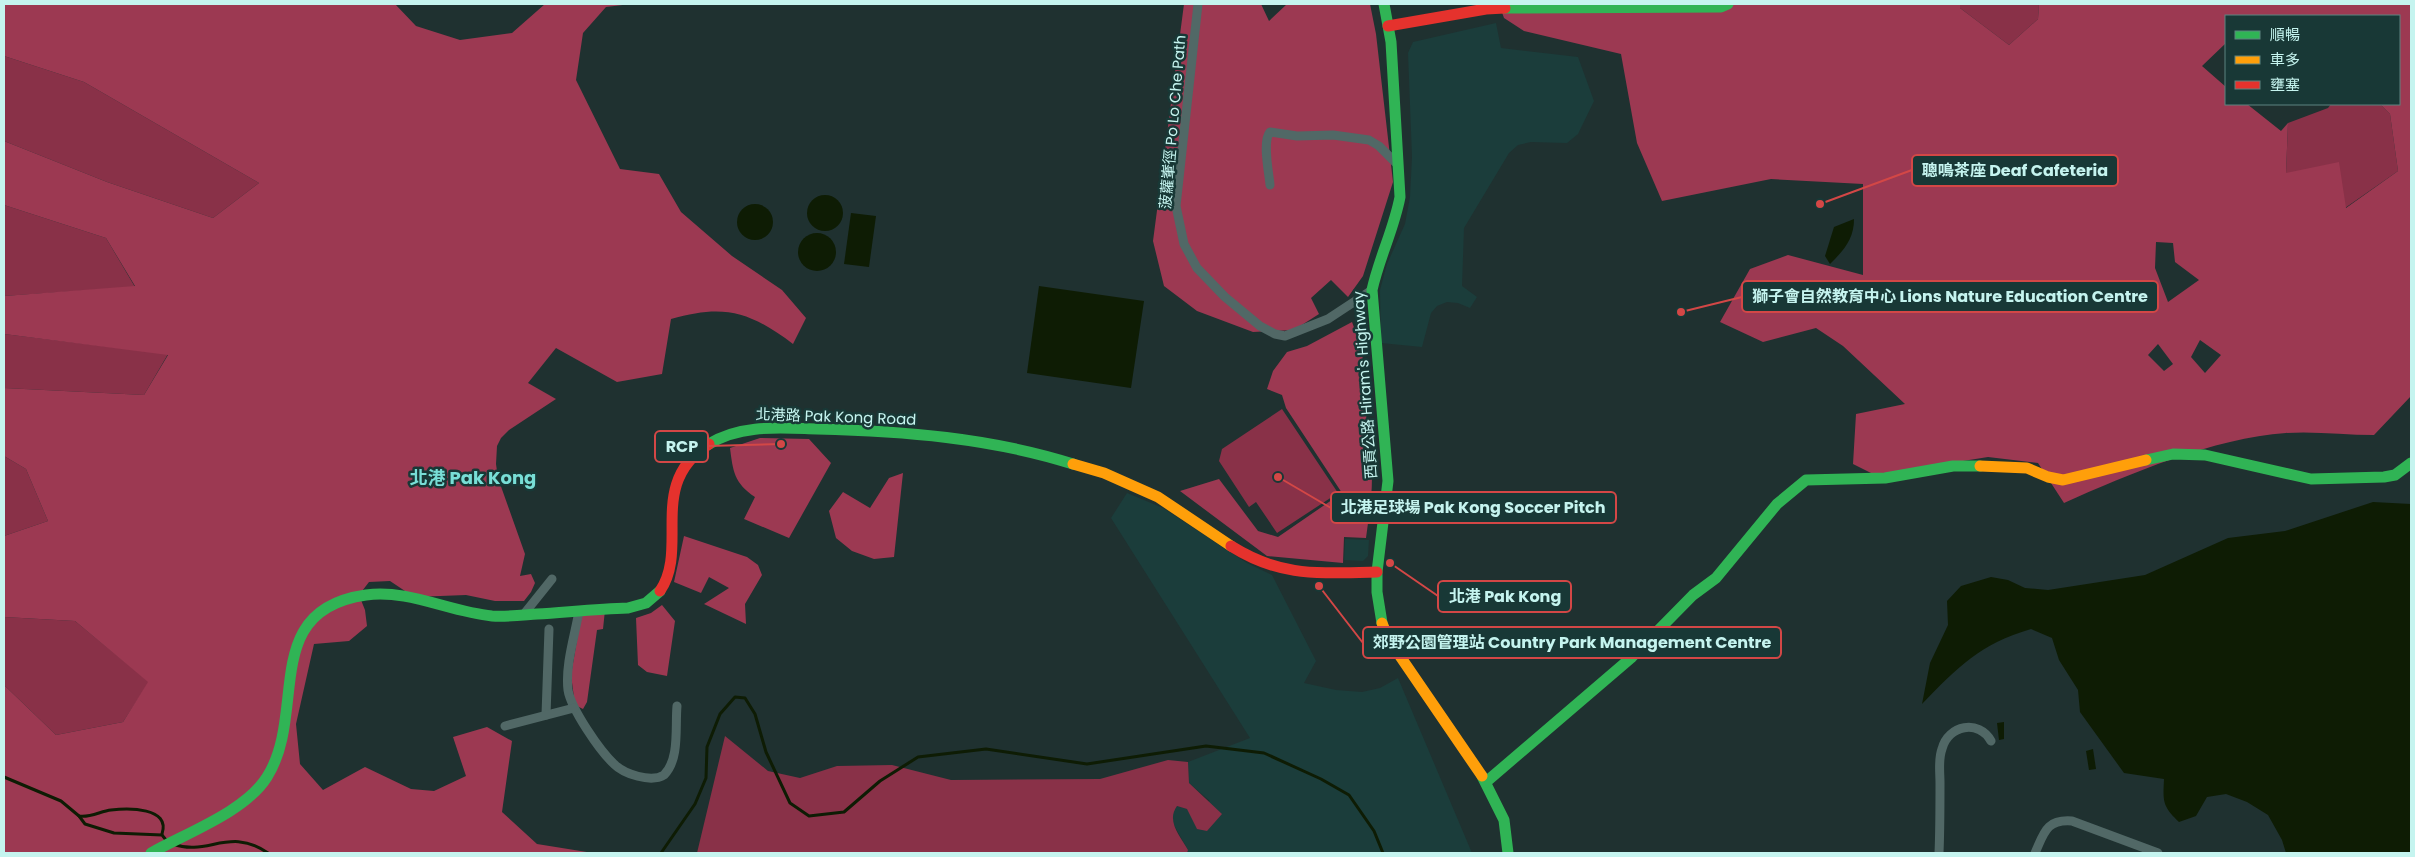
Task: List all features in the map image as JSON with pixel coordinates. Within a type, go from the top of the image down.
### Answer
[{"type":"street","name":"菠蘿輋徑 Po Lo Che Path","points":[[1198,4],[1176,206],[1184,244],[1198,268],[1225,297],[1260,326],[1275,334],[1284,336],[1328,318],[1372,290]]},
{"type":"street","name":"西貢公路 Hiram's Highway","points":[[1384,4],[1388,26],[1400,197],[1397,215],[1378,262],[1372,290],[1388,481],[1377,572],[1380,618],[1389,640],[1486,782],[1504,820],[1508,853]]},
{"type":"street","points":[[1388,26],[1485,6],[1604,5],[1721,7],[1728,4]]},
{"type":"street","points":[[1270,185],[1266,136],[1274,132],[1297,136],[1333,135],[1369,140],[1379,146],[1398,165]]},
{"type":"street","name":"北港路 Pak Kong Road","points":[[151,853],[248,798],[268,777],[282,745],[288,672],[295,648],[308,626],[324,611],[349,599],[374,594],[493,616],[635,607],[645,604],[658,594],[666,582],[670,570],[672,502],[684,469],[693,457],[712,442],[734,433],[760,429],[893,431],[1008,447],[1104,473],[1151,492],[1239,549],[1270,566],[1291,570],[1377,572]]},
{"type":"street","points":[[1486,782],[1632,656],[1693,595],[1716,578],[1777,504],[1806,480],[1885,478],[1954,466],[2027,468],[2063,480],[2173,454],[2206,455],[2311,479],[2372,478],[2395,475],[2411,463]]},
{"type":"street","points":[[524,614],[552,578]]},
{"type":"street","points":[[579,611],[568,675],[568,690],[574,708],[614,764],[628,773],[655,778],[664,776],[671,765],[677,706]]},
{"type":"street","points":[[546,715],[549,629]]},
{"type":"street","points":[[505,726],[574,708]]},
{"type":"street","points":[[1939,853],[1940,759],[1944,743],[1955,730],[1971,726],[1984,730],[1991,741]]},
{"type":"street","points":[[2035,853],[2044,832],[2051,824],[2061,820],[2072,821],[2158,853]]},
{"type":"shaded area","points":[[4,4],[395,4],[416,26],[460,40],[512,33],[545,4],[631,4],[606,7],[583,33],[576,80],[620,169],[659,174],[681,212],[732,256],[782,290],[806,318],[793,344],[763,324],[735,314],[706,312],[671,319],[662,374],[617,382],[556,348],[528,383],[556,399],[509,430],[501,438],[497,446],[496,464],[498,478],[525,554],[520,576],[531,574],[535,583],[531,592],[524,601],[495,601],[466,595],[414,597],[390,581],[369,582],[359,595],[365,610],[367,626],[349,641],[314,644],[296,724],[300,764],[323,790],[365,767],[411,789],[434,791],[466,776],[453,737],[487,727],[512,741],[502,812],[537,844],[593,853],[4,853],[4,685],[56,735],[123,722],[148,682],[75,621],[4,617],[4,536],[48,521],[26,469],[4,456],[4,388],[144,395],[168,355],[4,334],[4,296],[135,286],[106,238],[4,205],[4,141],[107,182],[213,218],[259,183],[84,82],[4,56]]},
{"type":"shaded area","points":[[1184,4],[1261,4],[1269,21],[1287,4],[1370,4],[1376,34],[1393,182],[1363,276],[1348,297],[1331,280],[1311,298],[1319,314],[1294,330],[1253,332],[1197,311],[1164,286],[1153,241]]},
{"type":"shaded area","points":[[1499,4],[1960,4],[1960,8],[2009,45],[2038,19],[2039,4],[2411,4],[2411,396],[2374,435],[2286,433],[2230,442],[2144,469],[2064,503],[2038,463],[1988,457],[1875,475],[1853,464],[1856,414],[1905,404],[1843,346],[1816,328],[1763,342],[1720,322],[1750,269],[1788,255],[1863,275],[1863,184],[1771,179],[1662,201],[1637,143],[1621,54],[1524,31],[1504,18]],"holes":[[[2225,15],[2400,15],[2400,105],[2381,105],[2390,114],[2398,171],[2346,208],[2339,162],[2286,173],[2288,123],[2281,131],[2248,105],[2225,105],[2225,86],[2202,66],[2225,44]],[[2156,242],[2173,243],[2175,262],[2199,280],[2168,302],[2155,268]],[[2200,340],[2221,355],[2205,373],[2191,357]],[[2158,344],[2173,364],[2164,371],[2148,355]]]},
{"type":"shaded area","points":[[1960,4],[2039,4],[2038,19],[2009,45],[1960,8]]},
{"type":"shaded area","points":[[1496,23],[1501,48],[1578,57],[1594,101],[1578,134],[1567,143],[1531,142],[1518,145],[1509,153],[1464,228],[1462,286],[1477,297],[1470,308],[1458,303],[1447,302],[1437,306],[1431,313],[1422,347],[1381,343],[1380,290],[1387,264],[1405,224],[1410,197],[1412,157],[1408,53],[1413,42]]},
{"type":"shaded area","points":[[4,56],[84,82],[259,183],[213,218],[107,182],[4,141]]},
{"type":"shaded area","points":[[2330,105],[2381,105],[2390,114],[2398,171],[2345,208],[2286,173],[2288,123],[2328,108]]},
{"type":"shaded area","points":[[825,195],[832,196],[838,200],[842,206],[842,220],[838,226],[832,230],[825,231],[818,230],[812,226],[808,220],[807,213],[808,206],[812,200],[818,196]]},
{"type":"shaded area","points":[[755,204],[762,205],[768,209],[772,215],[772,229],[768,235],[762,239],[755,240],[748,239],[742,235],[738,229],[737,222],[738,215],[742,209],[748,205]]},
{"type":"shaded area","points":[[4,205],[106,238],[135,287],[4,296]]},
{"type":"shaded area","points":[[851,213],[876,216],[869,267],[844,264]]},
{"type":"shaded area","points":[[1854,219],[1854,226],[1847,244],[1830,264],[1825,256],[1834,227]]},
{"type":"shaded area","points":[[817,233],[830,239],[836,252],[830,265],[817,271],[804,265],[798,252],[804,239]]},
{"type":"shaded area","points":[[1039,286],[1144,301],[1131,388],[1027,373]]},
{"type":"shaded area","points":[[1352,322],[1362,349],[1367,427],[1364,441],[1372,473],[1371,501],[1366,538],[1344,537],[1343,563],[1267,556],[1180,491],[1219,479],[1258,531],[1278,537],[1342,493],[1286,408],[1282,395],[1267,389],[1273,371],[1287,352],[1307,346]]},
{"type":"shaded area","points":[[4,334],[168,354],[144,395],[4,388]]},
{"type":"shaded area","points":[[1282,409],[1338,493],[1277,533],[1256,502],[1249,507],[1219,461],[1222,449]]},
{"type":"shaded area","points":[[760,438],[809,439],[831,463],[789,538],[744,519],[755,497],[743,487],[736,476],[730,448]]},
{"type":"shaded area","points":[[4,456],[26,469],[48,521],[4,536]]},
{"type":"shaded area","points":[[903,473],[894,557],[874,559],[852,551],[836,538],[829,511],[843,492],[870,508],[889,478]]},
{"type":"shaded area","points":[[1127,493],[1163,508],[1247,563],[1272,575],[1316,661],[1304,683],[1336,690],[1362,692],[1380,688],[1398,678],[1472,853],[1187,853],[1188,850],[1171,820],[1172,812],[1177,806],[1187,809],[1210,801],[1189,783],[1188,762],[1250,738],[1111,518]]},
{"type":"shaded area","points":[[2373,502],[2411,504],[2411,853],[2286,853],[2282,840],[2268,815],[2247,802],[2226,794],[2207,797],[2196,816],[2179,822],[2169,812],[2165,803],[2164,779],[2124,773],[2080,712],[2078,690],[2059,660],[2052,638],[2031,629],[1998,642],[1971,658],[1922,704],[1930,663],[1948,625],[1947,601],[1961,586],[1991,577],[2008,580],[2025,588],[2048,590],[2145,575],[2228,538],[2285,531]]},
{"type":"shaded area","points":[[684,536],[747,557],[758,565],[762,575],[745,604],[746,624],[704,604],[729,588],[709,577],[701,593],[674,582]]},
{"type":"shaded area","points":[[1345,539],[1369,540],[1368,556],[1363,561],[1344,560]]},
{"type":"shaded area","points":[[662,605],[675,621],[667,676],[647,672],[638,665],[636,618],[651,613]]},
{"type":"shaded area","points":[[605,610],[603,629],[597,630],[587,702],[583,709],[575,705],[571,675],[582,611]]},
{"type":"shaded area","points":[[4,617],[75,621],[149,682],[123,722],[56,735],[4,685]]},
{"type":"shaded area","points":[[2004,722],[2004,739],[1999,740],[1997,723]]},
{"type":"shaded area","points":[[725,736],[768,771],[800,778],[837,766],[892,765],[951,780],[1100,779],[1168,760],[1188,762],[1189,783],[1222,814],[1207,831],[1197,829],[1187,809],[1177,806],[1173,817],[1175,828],[1188,850],[1187,853],[697,853]]},
{"type":"shaded area","points":[[2093,749],[2096,769],[2089,770],[2086,751]]},
{"type":"waterway","points":[[661,853],[695,804],[706,778],[707,747],[720,714],[735,697],[745,698],[755,714],[766,752],[790,803],[809,816],[844,812],[880,781],[918,757],[986,749],[1087,764],[1206,746],[1264,753],[1321,779],[1349,795],[1374,831],[1383,853]]},
{"type":"waterway","points":[[4,777],[61,801],[79,816],[85,824],[114,833],[162,835],[166,840]]},
{"type":"waterway","points":[[79,816],[118,809],[146,811],[160,819],[163,825],[162,834]]},
{"type":"waterway","points":[[173,844],[197,847],[242,842],[254,845],[268,853]]},
{"type":"traffic: fast","points":[[1382,623],[1377,592],[1377,572],[1388,481],[1372,290],[1400,197],[1391,42],[1384,4]]},
{"type":"traffic: fast","points":[[1505,8],[1721,7],[1728,4]]},
{"type":"traffic: fast","points":[[709,444],[734,433],[747,430],[789,428],[849,430],[914,434],[979,442],[1042,455],[1073,464]]},
{"type":"traffic: fast","points":[[2146,460],[2173,454],[2205,455],[2311,479],[2384,477],[2395,475],[2411,463]]},
{"type":"traffic: fast","points":[[1486,782],[1632,657],[1693,595],[1716,578],[1777,504],[1806,480],[1885,478],[1953,466],[1980,466]]},
{"type":"traffic: fast","points":[[151,853],[230,811],[245,801],[267,777],[279,751],[285,723],[292,667],[298,642],[311,621],[333,604],[366,595],[398,595],[476,614],[509,616],[628,608],[646,603],[660,591]]},
{"type":"traffic: fast","points":[[1482,776],[1504,820],[1508,853]]},
{"type":"traffic: slow","points":[[1980,466],[2027,468],[2048,477],[2063,480],[2146,460]]},
{"type":"traffic: slow","points":[[1073,464],[1104,473],[1158,497],[1231,546]]},
{"type":"traffic: slow","points":[[1382,623],[1389,640],[1482,776]]},
{"type":"traffic: jam","points":[[1388,26],[1486,9],[1505,8]]},
{"type":"traffic: jam","points":[[660,591],[668,574],[671,555],[674,496],[679,478],[690,460],[709,444]]},
{"type":"traffic: jam","points":[[1231,546],[1267,564],[1285,569],[1319,573],[1377,572]]},
{"type":"place","name":"聰鳴茶座 Deaf Cafeteria","points":[[1820,204]]},
{"type":"place","name":"獅子會自然教育中心 Lions Nature Education Centre","points":[[1681,312]]},
{"type":"place","name":"RCP","points":[[781,444]]},
{"type":"place","name":"北港足球場 Pak Kong Soccer Pitch","points":[[1278,477]]},
{"type":"place","name":"北港 Pak Kong","points":[[1390,563]]},
{"type":"place","name":"郊野公園管理站 Country Park Management Centre","points":[[1319,586]]},
{"type":"district","name":"北港 Pak Kong","points":[[473,478]]}]
